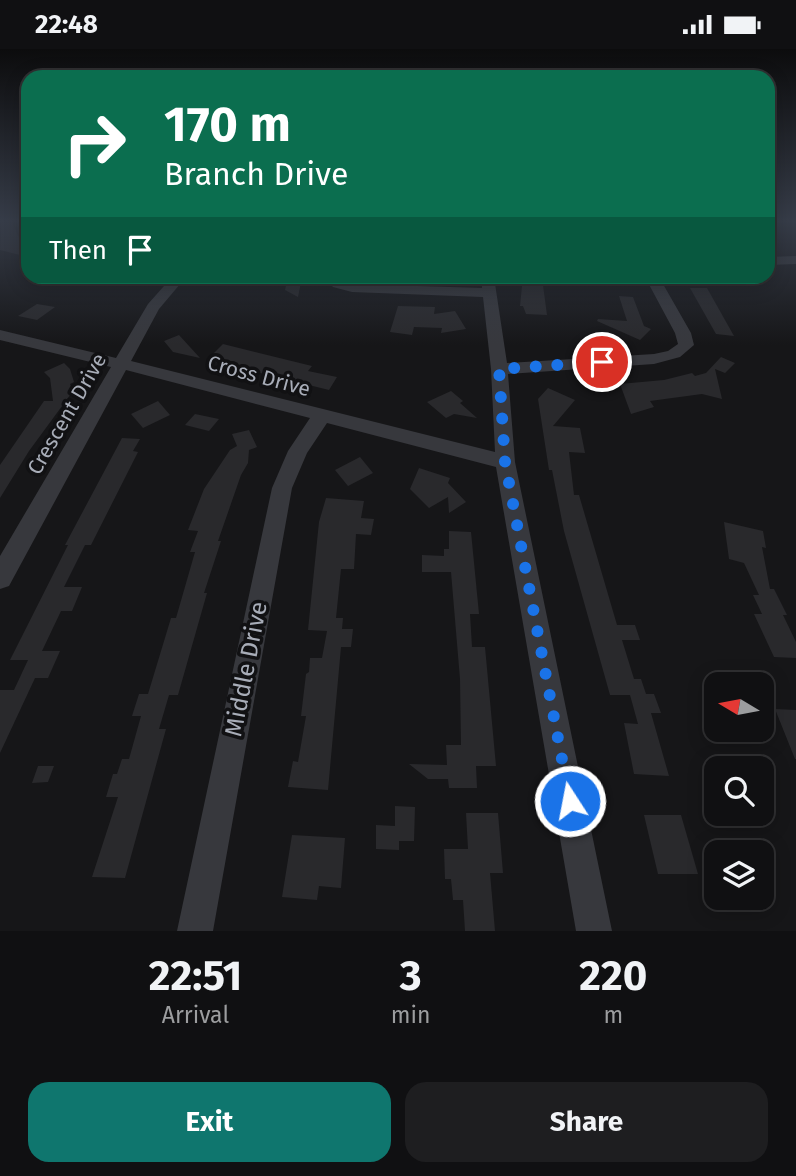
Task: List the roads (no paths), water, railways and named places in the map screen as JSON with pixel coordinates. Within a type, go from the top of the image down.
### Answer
[{"type":"street","name":"Crescent Drive","points":[[0,578],[153,307],[173,284]]},
{"type":"street","points":[[338,284],[352,288],[490,285],[505,462],[594,931]]},
{"type":"street","points":[[499,369],[654,359],[674,354],[686,345],[683,334],[656,284]]},
{"type":"street","name":"Cross Drive","points":[[0,335],[122,363],[321,417],[505,462]]},
{"type":"street","name":"Middle Drive","points":[[195,931],[282,488],[298,451],[321,417]]}]
